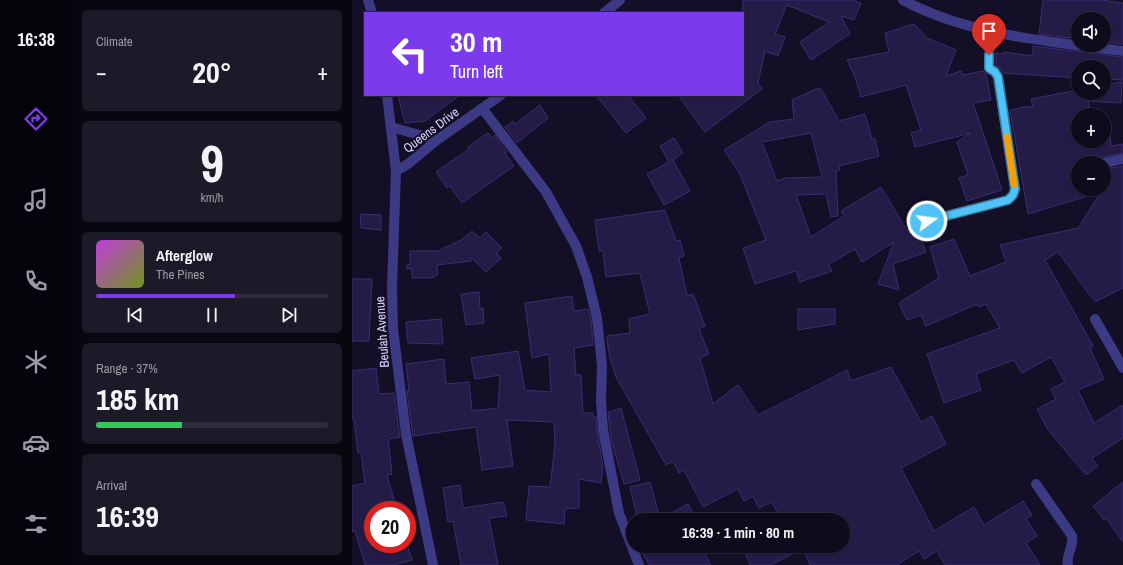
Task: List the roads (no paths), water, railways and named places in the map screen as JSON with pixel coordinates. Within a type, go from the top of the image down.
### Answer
[{"type":"street","points":[[368,0],[372,12]]},
{"type":"street","points":[[605,12],[620,0]]},
{"type":"street","points":[[903,0],[917,8],[943,18],[990,31],[1044,41],[1123,51]]},
{"type":"street","points":[[913,224],[1008,200],[1013,195],[1015,189],[998,77],[995,72],[989,68],[990,31]]},
{"type":"street","name":"Beulah Avenue","points":[[387,96],[396,171],[392,287],[393,329],[406,434],[432,565]]},
{"type":"street","name":"Queens Drive","points":[[396,171],[408,164],[437,140],[500,96]]},
{"type":"street","points":[[482,108],[546,192],[576,246],[587,277],[597,318],[602,365],[601,401],[603,430],[619,513],[639,565]]},
{"type":"street","points":[[391,127],[437,140]]},
{"type":"street","points":[[1111,162],[1123,159]]},
{"type":"street","points":[[1095,318],[1123,368]]},
{"type":"street","points":[[1036,484],[1072,536],[1073,542],[1067,562],[1068,565]]}]
